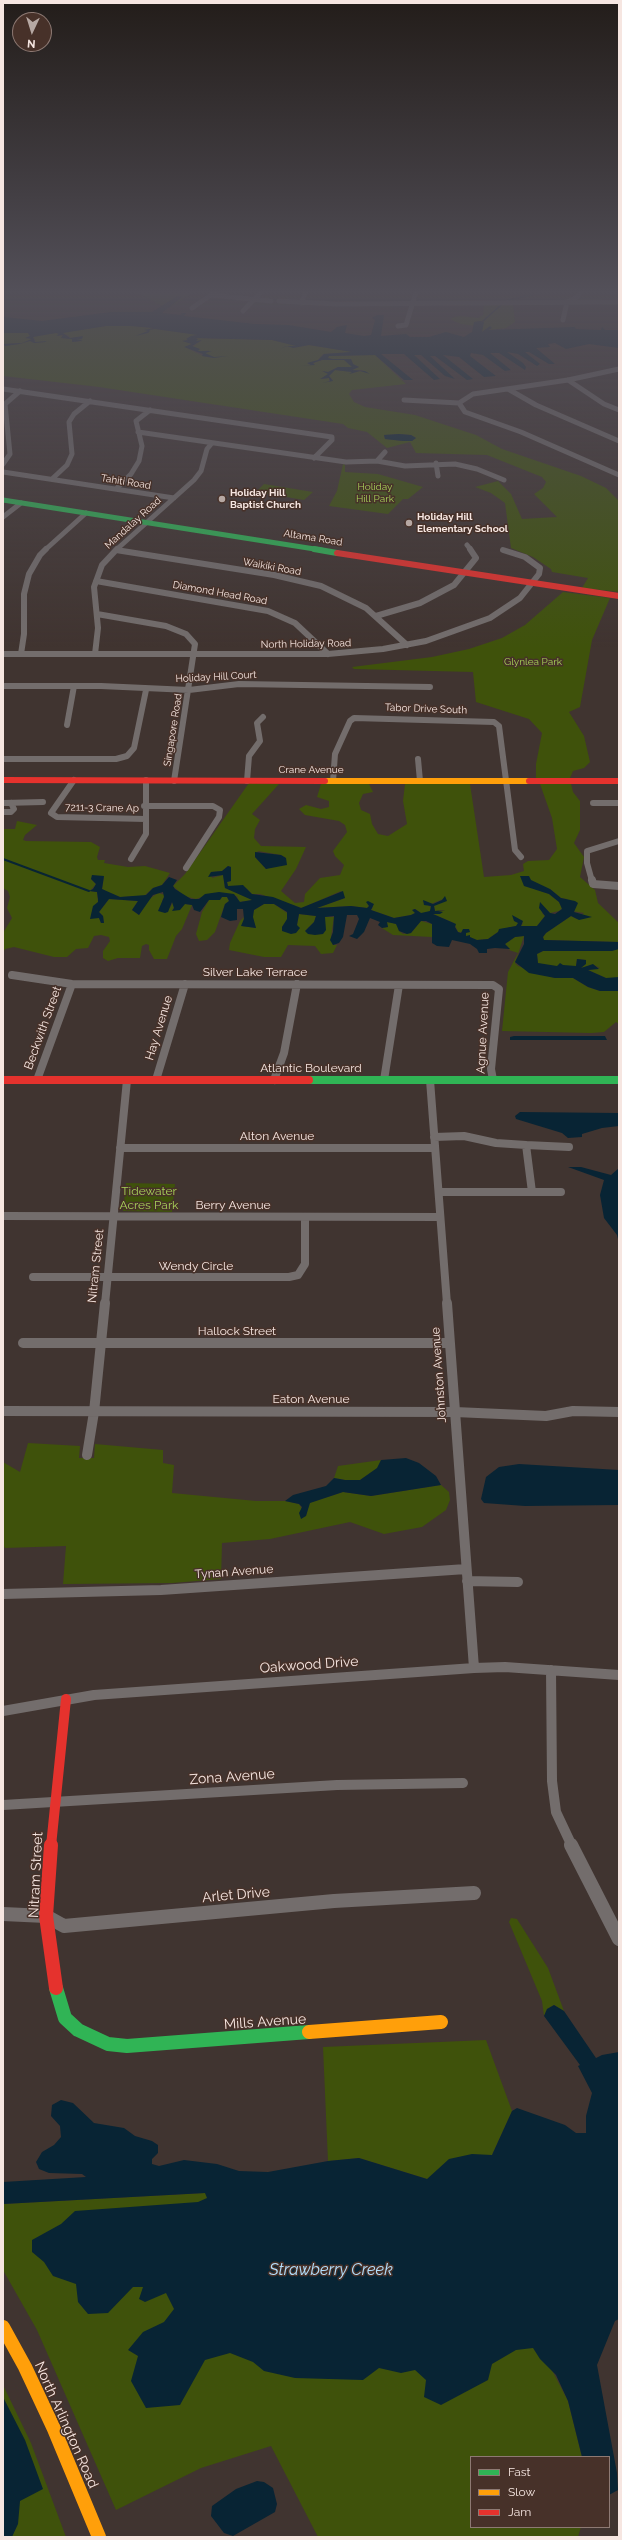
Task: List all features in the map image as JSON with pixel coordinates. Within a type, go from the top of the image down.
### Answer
[{"type":"street","points":[[3,464],[8,458],[10,451],[6,411]]},
{"type":"street","points":[[52,479],[67,465],[72,454],[69,422],[78,411]]},
{"type":"street","points":[[116,489],[131,474],[140,461],[142,446],[138,432],[137,420],[149,411]]},
{"type":"street","points":[[154,411],[330,436],[332,440],[314,458]]},
{"type":"street","points":[[464,411],[521,432],[619,475]]},
{"type":"street","points":[[549,411],[619,441]]},
{"type":"street","points":[[138,432],[346,462],[377,461],[405,466],[436,463],[470,467],[504,480]]},
{"type":"street","name":"Mandalay Road","points":[[95,654],[97,614],[96,581],[102,565],[116,550],[174,498],[201,471],[206,451],[212,443]]},
{"type":"street","points":[[377,461],[385,452]]},
{"type":"street","points":[[436,463],[438,476]]},
{"type":"street","name":"Tahiti Road","points":[[3,472],[174,498]]},
{"type":"street","name":"Altama Road","points":[[3,500],[531,584],[619,596]]},
{"type":"street","points":[[3,517],[21,503]]},
{"type":"street","points":[[21,654],[24,634],[24,594],[31,570],[40,555],[86,513]]},
{"type":"street","points":[[376,616],[430,600],[454,585],[476,558],[467,545]]},
{"type":"street","name":"Waikiki Road","points":[[116,550],[309,583],[353,600],[376,616],[407,645]]},
{"type":"street","name":"North Holiday Road","points":[[3,654],[328,654],[407,645],[451,633],[490,618],[520,598],[539,574],[540,568],[525,557],[503,550]]},
{"type":"street","name":"Diamond Head Road","points":[[96,581],[268,611],[295,623],[328,654]]},
{"type":"street","name":"Singapore Road","points":[[97,614],[178,630],[192,639],[196,644],[174,780]]},
{"type":"street","name":"Holiday Hill Court","points":[[3,686],[74,686],[146,690],[189,690],[239,684],[430,687]]},
{"type":"street","points":[[67,725],[74,686]]},
{"type":"street","points":[[3,759],[116,759],[127,756],[134,748],[146,690]]},
{"type":"street","points":[[247,781],[249,756],[260,741],[258,722],[263,717]]},
{"type":"street","name":"Tabor Drive South","points":[[333,781],[335,754],[350,721],[354,718],[486,721],[497,724],[507,781]]},
{"type":"street","points":[[418,759],[420,781]]},
{"type":"street","name":"Crane Avenue","points":[[3,780],[619,781]]},
{"type":"street","name":"7211-3 Crane Ap","points":[[74,780],[66,796],[51,813],[57,817],[146,818]]},
{"type":"street","points":[[131,859],[146,834],[144,806],[146,780]]},
{"type":"street","points":[[507,781],[515,850],[520,857]]},
{"type":"street","points":[[7,803],[43,802]]},
{"type":"street","points":[[3,812],[11,812],[14,809],[7,803]]},
{"type":"street","points":[[593,803],[619,803]]},
{"type":"street","points":[[144,806],[213,806],[220,810],[219,817],[186,868]]},
{"type":"street","points":[[619,841],[587,851],[587,863],[593,884],[598,886],[619,886]]},
{"type":"street","name":"Silver Lake Terrace","points":[[12,975],[72,984],[399,984],[493,985],[498,987]]},
{"type":"street","name":"Beckwith Street","points":[[37,1080],[72,984]]},
{"type":"street","name":"Hay Avenue","points":[[156,1080],[185,984]]},
{"type":"street","points":[[274,1080],[284,1053],[297,984]]},
{"type":"street","points":[[384,1080],[399,984]]},
{"type":"street","name":"Agnue Avenue","points":[[493,1080],[491,1069],[498,987]]},
{"type":"street","name":"Atlantic Boulevard","points":[[3,1080],[619,1080]]},
{"type":"street","name":"Nitram Street","points":[[87,1455],[94,1412],[127,1080]]},
{"type":"street","name":"Johnston Avenue","points":[[430,1080],[474,1668]]},
{"type":"street","points":[[434,1137],[464,1136],[496,1143],[526,1146],[569,1147]]},
{"type":"street","points":[[526,1146],[532,1192]]},
{"type":"street","name":"Alton Avenue","points":[[120,1148],[435,1148]]},
{"type":"street","points":[[439,1192],[561,1192]]},
{"type":"street","name":"Berry Avenue","points":[[3,1216],[440,1217]]},
{"type":"street","name":"Wendy Circle","points":[[33,1277],[279,1278],[298,1275],[305,1264],[305,1217]]},
{"type":"street","name":"Hallock Street","points":[[23,1343],[450,1343]]},
{"type":"street","name":"Eaton Avenue","points":[[3,1411],[455,1412],[546,1416],[573,1411],[619,1412]]},
{"type":"street","name":"Tynan Avenue","points":[[3,1594],[161,1590],[466,1569]]},
{"type":"street","points":[[467,1581],[518,1582]]},
{"type":"street","name":"Oakwood Drive","points":[[3,1711],[66,1699],[230,1684],[474,1668],[619,1674]]},
{"type":"street","points":[[551,1670],[552,1781],[556,1812],[586,1878],[619,1939]]},
{"type":"street","name":"Nitram Street","points":[[66,1699],[54,1804],[46,1916],[57,1998],[65,2018],[78,2030],[92,2038]]},
{"type":"street","name":"Zona Avenue","points":[[3,1805],[54,1804],[337,1785],[463,1783]]},
{"type":"street","name":"Arlet Drive","points":[[3,1914],[33,1914],[46,1916],[64,1926],[334,1901],[474,1893]]},
{"type":"street","name":"Mills Avenue","points":[[92,2038],[108,2044],[127,2046],[441,2022]]},
{"type":"street","name":"North Arlington Road","points":[[3,2327],[25,2367],[54,2429],[99,2537]]},
{"type":"green space","points":[[254,411],[387,411],[415,415],[476,435],[502,449],[581,476],[606,488],[619,501],[619,592],[582,588],[588,578],[552,572],[551,569],[533,557],[511,548],[505,503],[491,493],[475,487],[498,481],[511,494],[522,519],[557,517],[534,494],[543,488],[546,482],[542,477],[487,455],[416,453],[410,442],[387,448],[367,432],[348,428],[343,424]],"holes":[[[384,435],[411,435],[416,438],[412,441],[403,441],[385,439]]]},
{"type":"green space","name":"Holiday Hill Park","points":[[343,464],[345,465],[345,472],[378,474],[423,487],[408,499],[403,499],[388,514],[329,506],[337,491]]},
{"type":"green space","points":[[264,484],[313,492],[304,500],[256,492]]},
{"type":"green space","name":"Glynlea Park","points":[[563,592],[610,598],[592,640],[580,707],[569,712],[584,736],[590,762],[584,768],[573,771],[570,778],[536,778],[536,764],[542,733],[529,719],[476,702],[473,672],[354,669],[352,667],[432,657],[469,649],[502,638],[525,625]]},
{"type":"green space","points":[[249,783],[279,784],[252,814],[260,820],[255,829],[254,838],[261,846],[306,847],[296,869],[281,891],[295,903],[304,902],[305,894],[320,878],[340,875],[344,865],[335,856],[333,851],[347,832],[345,825],[339,821],[305,815],[299,809],[306,805],[321,809],[329,807],[329,801],[317,797],[321,784],[369,784],[373,792],[363,794],[359,803],[361,810],[370,814],[372,824],[378,834],[388,836],[407,824],[403,801],[405,784],[470,784],[484,877],[511,875],[524,871],[523,864],[528,861],[549,860],[557,849],[552,818],[540,784],[571,784],[573,792],[580,801],[580,830],[574,843],[584,857],[580,877],[595,890],[598,903],[619,923],[619,942],[544,940],[543,937],[546,933],[571,916],[577,919],[584,913],[572,911],[574,907],[567,899],[561,898],[550,889],[535,889],[549,894],[559,902],[562,908],[559,911],[550,913],[545,908],[542,913],[545,916],[537,926],[521,926],[523,923],[515,921],[519,923],[516,926],[502,929],[488,939],[477,940],[466,936],[463,932],[458,932],[454,923],[433,914],[440,914],[438,912],[445,910],[435,911],[434,905],[442,902],[443,899],[431,904],[422,901],[432,908],[428,913],[421,913],[413,909],[415,913],[411,915],[394,918],[371,910],[373,907],[367,904],[369,906],[367,908],[351,906],[317,908],[345,898],[341,891],[302,908],[260,894],[252,894],[246,888],[228,886],[227,882],[231,881],[231,867],[228,866],[222,871],[211,872],[212,878],[223,875],[225,888],[253,900],[239,902],[237,896],[213,893],[196,899],[184,896],[173,886],[185,874]],"holes":[[[258,851],[281,855],[286,858],[266,869],[255,857]]]},
{"type":"green space","points":[[17,821],[37,825],[25,835],[23,840],[91,842],[100,847],[97,857],[98,860],[105,860],[104,863],[128,867],[145,866],[170,873],[162,885],[153,888],[144,896],[120,897],[107,892],[102,889],[104,877],[91,879],[96,884],[90,891],[97,892],[98,902],[92,910],[93,918],[99,918],[101,923],[104,923],[103,916],[99,912],[109,899],[138,901],[132,910],[139,915],[149,899],[158,893],[165,895],[162,901],[170,908],[173,902],[174,908],[171,910],[185,904],[192,905],[182,929],[176,936],[167,959],[154,959],[149,950],[149,945],[146,944],[142,946],[140,958],[118,958],[108,961],[103,958],[103,951],[110,941],[109,937],[101,935],[94,936],[88,948],[76,949],[67,957],[54,957],[14,947],[5,949],[3,953],[3,933],[12,918],[7,908],[10,897],[8,891],[3,888],[3,829],[15,829]]},
{"type":"green space","points":[[222,897],[227,897],[229,901],[225,904],[215,932],[207,940],[199,941],[196,934],[202,912],[209,900],[217,900]]},
{"type":"green space","points":[[264,904],[274,904],[287,913],[288,919],[282,927],[282,931],[297,925],[299,914],[316,916],[314,922],[305,931],[324,927],[325,917],[334,917],[331,937],[333,945],[337,945],[333,953],[321,954],[315,946],[288,945],[281,957],[264,957],[229,950],[230,943],[240,921],[244,917],[242,926],[256,928],[252,917],[254,910]]},
{"type":"green space","points":[[421,921],[432,924],[432,937],[393,935],[382,928],[388,927],[386,922],[393,923],[398,925],[399,931],[403,934],[411,933]]},
{"type":"green space","points":[[524,936],[515,963],[518,966],[555,978],[573,978],[588,987],[600,991],[619,991],[619,1024],[616,1022],[604,1032],[591,1033],[502,1031],[508,972],[518,953],[509,950],[510,949],[505,944],[515,937]]},
{"type":"green space","points":[[619,949],[619,977],[615,979],[606,978],[588,970],[600,968],[594,965],[581,968],[586,960],[577,959],[576,966],[545,966],[538,963],[537,954],[543,951]]},
{"type":"green space","name":"Tidewater Acres Park","points":[[126,1183],[175,1184],[172,1212],[123,1211]]},
{"type":"green space","points":[[28,1443],[80,1446],[79,1458],[94,1458],[95,1444],[163,1450],[163,1463],[174,1465],[172,1493],[256,1501],[285,1501],[299,1504],[306,1516],[309,1503],[343,1492],[371,1496],[441,1485],[449,1492],[450,1500],[446,1510],[422,1527],[384,1534],[350,1522],[270,1539],[222,1543],[221,1579],[172,1583],[63,1584],[66,1546],[5,1548],[3,1545],[3,1462],[20,1472]]},
{"type":"green space","points":[[381,1460],[378,1468],[360,1480],[334,1478],[338,1466]]},
{"type":"green space","points":[[511,1918],[517,1919],[548,1968],[564,2011],[554,2005],[547,2009],[544,2016],[542,2001],[509,1922]]},
{"type":"green space","points":[[486,2040],[512,2111],[492,2155],[495,2200],[359,2158],[328,2161],[323,2047]]},
{"type":"green space","points":[[205,2193],[513,2295],[568,2401],[582,2456],[470,2456],[470,2528],[581,2528],[578,2537],[318,2537],[271,2446],[201,2468],[116,2510],[37,2330],[3,2270],[3,2204]]},
{"type":"green space","points":[[3,2385],[31,2443],[66,2537],[3,2537]]},
{"type":"water","points":[[384,435],[411,435],[416,438],[412,441],[403,441],[385,439]]},
{"type":"water","points":[[255,852],[281,855],[286,858],[287,865],[266,869],[255,857]]},
{"type":"water","points":[[228,866],[231,867],[231,881],[227,882],[228,886],[243,885],[252,894],[273,897],[301,908],[343,891],[345,898],[317,908],[351,906],[367,908],[369,906],[366,902],[368,901],[374,904],[371,910],[394,918],[411,915],[415,913],[412,910],[415,909],[421,913],[430,911],[431,906],[424,905],[423,900],[433,904],[442,900],[445,896],[447,901],[434,906],[435,911],[446,910],[438,911],[443,912],[440,914],[433,914],[456,924],[455,927],[458,932],[461,933],[463,929],[469,929],[470,932],[466,933],[466,936],[470,935],[470,937],[477,940],[488,939],[498,932],[499,929],[516,926],[518,923],[514,921],[512,915],[523,921],[521,926],[537,926],[545,916],[539,908],[540,902],[550,913],[555,914],[562,909],[559,902],[549,894],[524,886],[520,876],[529,876],[531,880],[550,889],[561,898],[578,903],[574,912],[592,917],[579,920],[571,916],[546,933],[543,937],[544,940],[619,942],[619,949],[612,951],[543,951],[537,954],[538,963],[557,966],[560,963],[563,965],[576,966],[577,959],[586,960],[586,964],[581,968],[593,964],[599,969],[588,970],[606,978],[619,977],[619,991],[600,991],[588,987],[573,978],[555,978],[529,973],[515,962],[524,944],[524,936],[515,937],[505,944],[510,949],[487,949],[487,953],[479,953],[477,949],[470,944],[452,940],[449,947],[437,946],[432,943],[432,924],[426,921],[421,921],[411,933],[407,934],[399,931],[396,924],[387,922],[388,927],[382,928],[378,925],[380,922],[370,918],[364,932],[357,939],[349,936],[353,934],[359,919],[357,915],[347,915],[343,937],[339,943],[333,945],[330,940],[333,932],[334,916],[325,917],[326,930],[323,934],[315,935],[308,934],[305,931],[314,922],[316,916],[299,914],[297,925],[300,928],[296,933],[291,934],[282,931],[282,927],[287,919],[287,912],[274,904],[264,904],[254,910],[253,917],[256,928],[241,926],[244,919],[243,909],[237,909],[237,920],[230,921],[221,917],[225,904],[229,901],[227,897],[222,897],[220,900],[209,900],[200,912],[194,910],[192,905],[185,904],[180,910],[172,911],[174,908],[172,902],[168,912],[165,913],[158,911],[164,897],[163,892],[153,895],[139,915],[132,910],[138,901],[109,899],[99,912],[103,916],[104,923],[101,923],[99,918],[90,919],[93,906],[98,902],[97,892],[89,891],[93,889],[96,884],[91,879],[92,875],[104,876],[102,889],[120,897],[146,895],[153,888],[162,885],[169,877],[177,880],[173,886],[175,889],[191,899],[199,899],[205,894],[219,892],[234,894],[240,902],[252,900],[225,888],[223,875],[208,877],[211,872],[222,871]]},
{"type":"water","points":[[605,1036],[607,1040],[510,1040],[510,1037]]},
{"type":"water","points":[[520,1112],[619,1113],[619,1126],[602,1128],[582,1134],[582,1137],[568,1138],[562,1133],[516,1119],[515,1116]]},
{"type":"water","points":[[568,1167],[581,1167],[611,1175],[619,1168],[619,1243],[617,1235],[604,1218],[600,1195],[604,1180]]},
{"type":"water","points":[[406,1458],[419,1463],[436,1476],[441,1485],[371,1496],[343,1492],[310,1503],[306,1516],[301,1519],[299,1513],[302,1507],[299,1504],[285,1501],[293,1495],[326,1486],[334,1478],[360,1480],[377,1468],[381,1460]]},
{"type":"water","points":[[519,1464],[619,1470],[619,1505],[525,1506],[484,1503],[481,1499],[486,1477],[499,1467]]},
{"type":"water","name":"Strawberry Creek","points":[[554,2005],[564,2011],[596,2058],[602,2055],[619,2052],[619,2319],[615,2321],[597,2365],[617,2473],[618,2490],[610,2494],[610,2456],[582,2456],[568,2401],[556,2375],[540,2359],[533,2348],[516,2350],[492,2364],[488,2380],[441,2405],[424,2397],[426,2380],[415,2370],[401,2373],[379,2368],[363,2380],[295,2378],[264,2371],[253,2362],[230,2353],[205,2360],[180,2405],[146,2408],[131,2381],[138,2356],[128,2350],[143,2332],[164,2322],[174,2309],[166,2293],[145,2302],[139,2299],[143,2287],[133,2287],[108,2313],[88,2314],[78,2302],[76,2284],[53,2276],[44,2262],[32,2252],[32,2240],[61,2224],[75,2211],[198,2202],[207,2198],[205,2193],[3,2204],[3,2182],[86,2177],[82,2174],[49,2173],[39,2169],[36,2162],[42,2152],[54,2145],[61,2137],[60,2126],[51,2116],[52,2105],[61,2100],[73,2103],[94,2123],[124,2128],[135,2136],[152,2141],[158,2145],[158,2153],[152,2159],[152,2164],[159,2166],[184,2160],[217,2164],[239,2171],[268,2172],[328,2161],[359,2158],[427,2179],[449,2159],[472,2154],[492,2155],[512,2111],[517,2108],[565,2125],[576,2133],[586,2133],[586,2116],[592,2093],[578,2066],[580,2065],[544,2016],[547,2009]]},
{"type":"water","points":[[3,2397],[25,2440],[43,2489],[20,2501],[18,2524],[12,2537],[3,2537]]},
{"type":"water","points":[[257,2481],[264,2482],[273,2488],[277,2504],[275,2512],[233,2536],[224,2533],[211,2516],[212,2506],[236,2489]]},
{"type":"waterway","points":[[3,859],[89,891]]},
{"type":"traffic: fast","points":[[3,500],[337,553]]},
{"type":"traffic: fast","points":[[309,1080],[619,1080]]},
{"type":"traffic: fast","points":[[56,1988],[65,2018],[78,2030],[108,2044],[127,2046],[309,2032]]},
{"type":"traffic: slow","points":[[325,781],[529,781]]},
{"type":"traffic: slow","points":[[309,2032],[441,2022]]},
{"type":"traffic: slow","points":[[3,2327],[25,2367],[54,2429],[99,2537]]},
{"type":"traffic: jam","points":[[337,553],[619,596]]},
{"type":"traffic: jam","points":[[3,780],[325,781]]},
{"type":"traffic: jam","points":[[529,781],[619,781]]},
{"type":"traffic: jam","points":[[3,1080],[309,1080]]},
{"type":"traffic: jam","points":[[56,1988],[46,1916],[54,1804],[66,1699]]},
{"type":"place","name":"Holiday Hill Baptist Church","points":[[222,499]]},
{"type":"place","name":"Holiday Hill Elementary School","points":[[409,523]]}]
